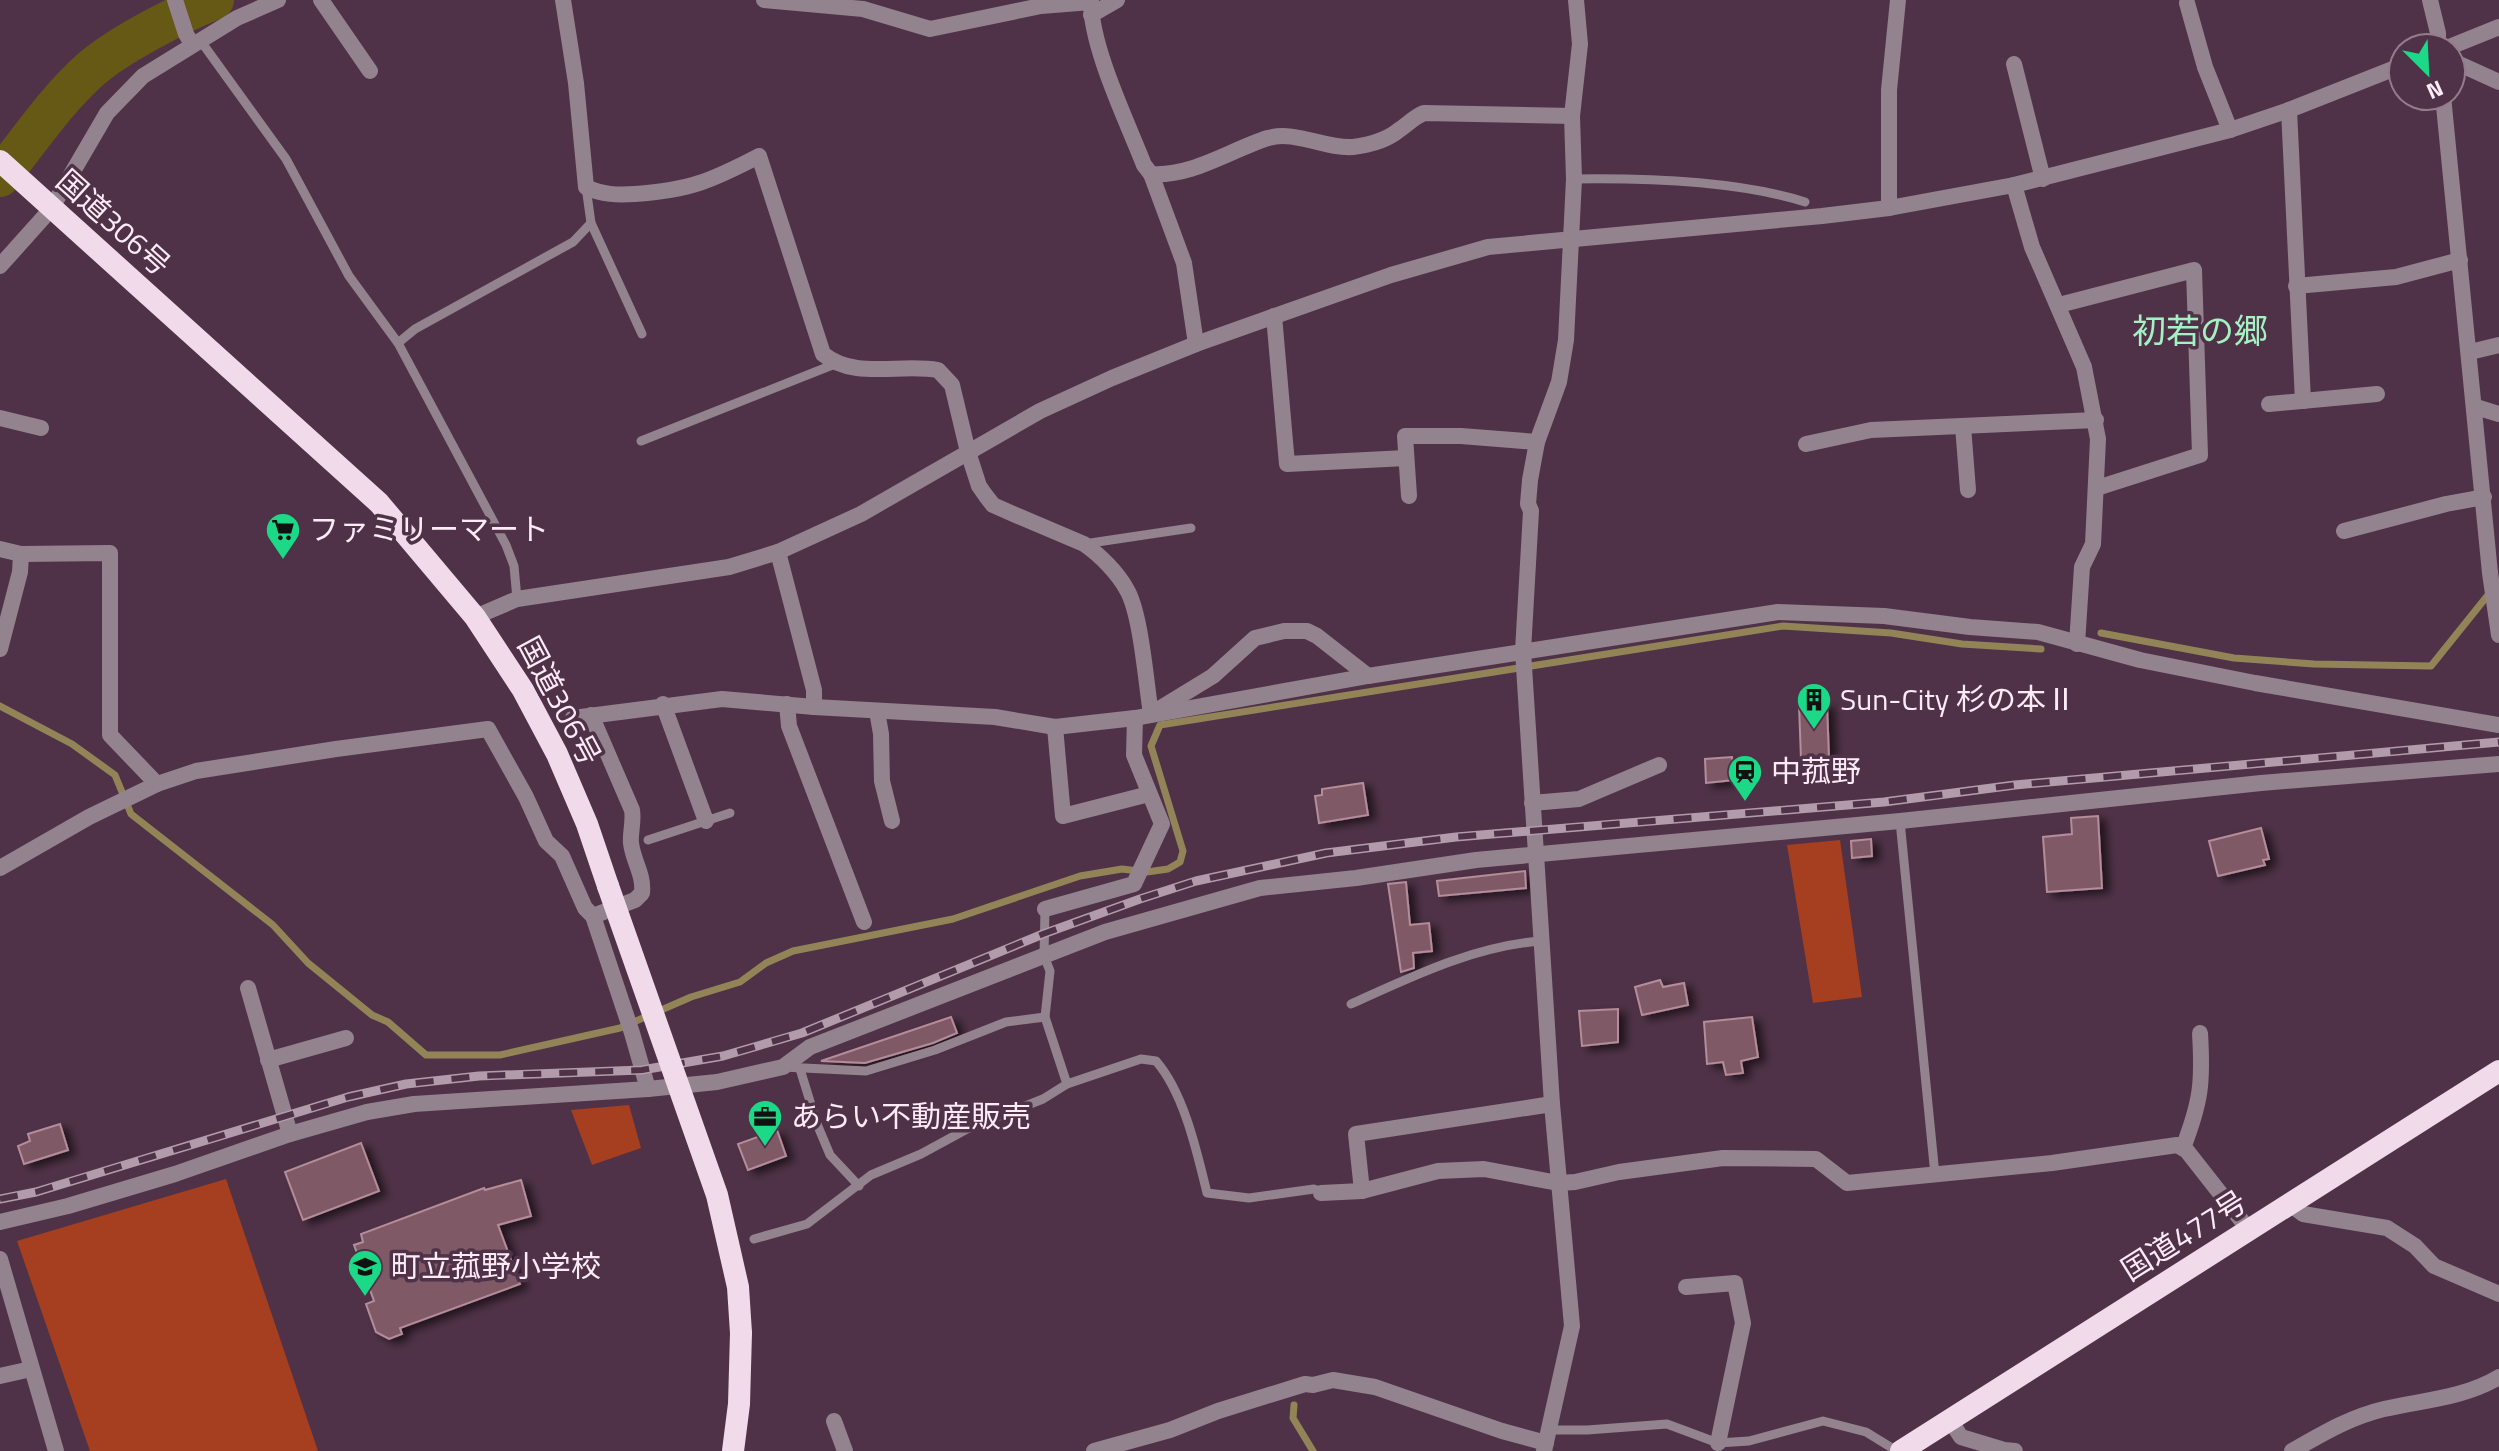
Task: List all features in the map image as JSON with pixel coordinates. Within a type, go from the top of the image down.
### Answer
[{"type":"highway","name":"国道306号","points":[[0,161],[379,503],[475,617],[523,690],[557,754],[587,824],[717,1195],[738,1287],[741,1333],[739,1404],[733,1451]]},
{"type":"highway","name":"国道477号","points":[[1899,1451],[2499,1071]]},
{"type":"street","points":[[175,0],[193,39]]},
{"type":"street","points":[[0,266],[51,209],[107,113],[143,76],[193,39],[278,0]]},
{"type":"street","points":[[321,0],[370,71]]},
{"type":"street","points":[[563,0],[576,83],[586,187],[607,194],[688,188],[721,176],[759,156],[823,354],[835,364],[856,367],[938,370],[952,385],[979,486],[993,505],[1084,544],[1096,552],[1127,590],[1138,635],[1143,716],[1134,755],[1162,824],[1134,884],[1045,909]]},
{"type":"street","points":[[764,0],[863,9],[930,29],[1041,6],[1091,6],[1117,0]]},
{"type":"street","points":[[1094,1451],[1170,1430],[1218,1411],[1305,1384],[1333,1380],[1375,1387],[1502,1431],[1546,1441],[1572,1326],[1552,1104],[1524,652],[1531,511],[1528,504],[1537,442],[1559,382],[1566,340],[1574,179],[1572,116],[1580,44],[1576,0]]},
{"type":"street","points":[[1889,208],[1889,90],[1898,0]]},
{"type":"street","points":[[2430,0],[2438,32]]},
{"type":"street","points":[[2187,3],[2205,67],[2230,130]]},
{"type":"street","points":[[1091,6],[1112,84],[1144,165],[1151,174],[1184,263],[1196,344]]},
{"type":"street","points":[[2467,40],[2499,27]]},
{"type":"street","points":[[2014,64],[2043,179]]},
{"type":"street","points":[[2467,68],[2499,82]]},
{"type":"street","points":[[475,617],[517,599],[729,567],[778,552],[861,514],[1040,411],[1196,344],[1391,275],[1488,247],[1889,208],[2014,185],[2230,130],[2387,71]]},
{"type":"street","points":[[2289,110],[2303,401]]},
{"type":"street","points":[[2445,112],[2490,573],[2499,635]]},
{"type":"street","points":[[1151,174],[1166,175],[1199,166],[1271,137],[1289,137],[1340,147],[1364,145],[1397,133],[1424,113],[1572,116]]},
{"type":"street","points":[[2014,185],[2032,247],[2084,367],[2096,420],[2097,488],[2093,544],[2082,567],[2077,644]]},
{"type":"street","points":[[2296,286],[2396,277],[2460,260]]},
{"type":"street","points":[[2059,305],[2194,270],[2200,455],[2097,488]]},
{"type":"street","points":[[1274,316],[1287,464],[1406,458]]},
{"type":"street","points":[[2470,352],[2499,345]]},
{"type":"street","points":[[2269,404],[2377,394]]},
{"type":"street","points":[[2476,407],[2499,414]]},
{"type":"street","points":[[0,418],[41,428]]},
{"type":"street","points":[[1806,444],[1871,430],[2096,420]]},
{"type":"street","points":[[1963,426],[1968,490]]},
{"type":"street","points":[[1409,496],[1405,436],[1461,436],[1537,442]]},
{"type":"street","points":[[2344,531],[2484,497]]},
{"type":"street","points":[[0,549],[21,554],[110,553],[110,735],[157,784]]},
{"type":"street","points":[[778,552],[814,690],[814,707]]},
{"type":"street","points":[[0,649],[20,572],[21,554]]},
{"type":"street","points":[[573,718],[663,704],[722,699],[995,717],[1055,727],[1143,716],[1368,676],[1778,612],[1884,616],[2038,632],[2077,644],[2255,683],[2499,725]]},
{"type":"street","points":[[1143,716],[1213,676],[1255,638],[1284,631],[1300,629],[1317,636],[1368,676]]},
{"type":"street","points":[[663,704],[706,821]]},
{"type":"street","points":[[787,704],[789,726],[864,922]]},
{"type":"street","points":[[877,711],[882,781],[892,821]]},
{"type":"street","points":[[591,715],[632,810],[631,841],[643,880],[642,893],[635,900],[593,916]]},
{"type":"street","points":[[1055,727],[1063,816],[1149,794]]},
{"type":"street","points":[[0,868],[112,806],[157,784],[196,771],[488,729],[526,797],[546,841],[562,856],[585,908],[593,916],[648,1089]]},
{"type":"street","points":[[0,1222],[68,1206],[175,1174],[290,1134],[367,1112],[414,1104],[717,1082],[792,1068],[810,1047],[1105,932],[1260,888],[1356,878],[1476,860],[1900,821],[2261,783],[2499,764]]},
{"type":"street","points":[[1532,803],[1579,799],[1659,765]]},
{"type":"street","points":[[248,988],[290,1134]]},
{"type":"street","points":[[2183,1148],[2200,1101],[2200,1033]]},
{"type":"street","points":[[268,1060],[346,1038]]},
{"type":"street","points":[[1362,1191],[1356,1134],[1552,1104]]},
{"type":"street","points":[[1321,1193],[1362,1191],[1438,1171],[1484,1169],[1558,1183],[1723,1158],[1816,1159],[1847,1183],[2052,1163],[2177,1145],[2187,1151],[2249,1230]]},
{"type":"street","points":[[2290,1204],[2303,1214],[2387,1228],[2415,1246],[2434,1266],[2499,1294]]},
{"type":"street","points":[[0,1259],[56,1451]]},
{"type":"street","points":[[1686,1287],[1735,1283],[1743,1323],[1718,1443]]},
{"type":"street","points":[[0,1376],[31,1369]]},
{"type":"street","points":[[2292,1451],[2329,1428],[2383,1409],[2447,1397],[2499,1377]]},
{"type":"street","points":[[1950,1420],[1961,1437],[2015,1451]]},
{"type":"street","points":[[834,1421],[845,1451]]},
{"type":"lane","points":[[193,39],[286,159],[349,276],[398,343],[506,545],[514,566],[517,599]]},
{"type":"lane","points":[[1574,179],[1677,182],[1775,193],[1805,202]]},
{"type":"lane","points":[[586,187],[591,223],[642,334]]},
{"type":"lane","points":[[398,343],[415,329],[573,242],[591,223]]},
{"type":"lane","points":[[641,441],[835,364]]},
{"type":"lane","points":[[1084,544],[1191,528]]},
{"type":"lane","points":[[648,840],[730,813]]},
{"type":"lane","points":[[1900,821],[1935,1175]]},
{"type":"lane","points":[[1045,909],[1044,956],[1050,971],[1045,1017],[1067,1084]]},
{"type":"lane","points":[[1351,1004],[1432,967],[1522,942],[1541,941]]},
{"type":"lane","points":[[859,1186],[830,1155],[792,1068],[866,1071],[935,1050],[1006,1022],[1045,1017]]},
{"type":"lane","points":[[754,1239],[807,1224],[880,1171],[921,1154],[967,1129],[1043,1099],[1067,1084],[1141,1059],[1156,1061],[1177,1098],[1207,1193],[1249,1198],[1314,1189],[1321,1193]]},
{"type":"lane","points":[[1546,1441],[1587,1430],[1667,1424],[1718,1443],[1749,1441],[1823,1421],[1866,1432],[1899,1451]]},
{"type":"shaded area","points":[[1840,840],[1862,997],[1813,1003],[1787,845]]},
{"type":"shaded area","points":[[629,1105],[641,1148],[592,1165],[571,1110]]},
{"type":"shaded area","points":[[226,1179],[318,1451],[90,1451],[17,1241]]},
{"type":"building","name":"Sun-City 杉の本Ⅱ","points":[[1827,704],[1829,758],[1801,759],[1799,705]]},
{"type":"building","points":[[1732,757],[1734,780],[1706,783],[1705,759]]},
{"type":"building","points":[[1363,783],[1368,815],[1319,823],[1315,796],[1322,795],[1322,789]]},
{"type":"building","points":[[2098,816],[2102,888],[2047,892],[2043,837],[2072,834],[2071,818]]},
{"type":"building","points":[[2261,828],[2269,859],[2263,860],[2265,865],[2218,876],[2209,841]]},
{"type":"building","points":[[1871,839],[1872,856],[1852,858],[1851,841]]},
{"type":"building","points":[[1525,871],[1526,888],[1439,896],[1437,881]]},
{"type":"building","points":[[1406,882],[1410,925],[1429,923],[1432,951],[1413,953],[1414,968],[1401,972],[1388,884]]},
{"type":"building","points":[[1660,980],[1663,987],[1684,983],[1688,1005],[1642,1015],[1635,987]]},
{"type":"building","points":[[1618,1009],[1618,1042],[1582,1046],[1579,1011]]},
{"type":"building","points":[[951,1017],[957,1033],[933,1043],[865,1063],[821,1061]]},
{"type":"building","points":[[1752,1017],[1758,1057],[1741,1061],[1743,1073],[1726,1075],[1723,1062],[1707,1064],[1704,1022]]},
{"type":"building","points":[[60,1124],[68,1150],[24,1164],[18,1146],[30,1141],[28,1134]]},
{"type":"building","points":[[777,1130],[786,1156],[748,1170],[738,1144]]},
{"type":"building","points":[[361,1143],[379,1191],[303,1220],[285,1172]]},
{"type":"building","points":[[521,1180],[531,1216],[498,1225],[520,1284],[400,1328],[402,1334],[389,1339],[376,1332],[366,1304],[374,1301],[354,1245],[363,1242],[361,1234],[484,1188]]},
{"type":"waterway","points":[[0,177],[54,107],[91,69],[150,30],[214,0]]},
{"type":"waterway","points":[[2101,633],[2234,658],[2314,664],[2431,666],[2492,590]]},
{"type":"waterway","points":[[0,706],[72,744],[115,775],[131,814],[273,925],[308,963],[372,1015],[388,1022],[426,1055],[500,1055],[620,1028],[691,997],[740,982],[766,963],[793,951],[953,919],[1080,876],[1122,869],[1147,872],[1168,869],[1180,862],[1183,851],[1151,746],[1160,725],[1783,626],[1891,633],[1962,644],[2041,649]]},
{"type":"waterway","points":[[1294,1405],[1293,1418],[1313,1451]]},
{"type":"railway","points":[[0,1199],[36,1192],[348,1097],[406,1084],[479,1076],[642,1070],[723,1056],[802,1033],[1043,934],[1140,899],[1196,881],[1326,853],[1456,837],[1884,802],[2015,785],[2499,742]]},
{"type":"place","name":"ファミリーマート","points":[[283,561]]},
{"type":"place","name":"Sun-City 杉の本Ⅱ","points":[[1814,731]]},
{"type":"place","name":"中菰野","points":[[1745,803]]},
{"type":"place","name":"あらい不動産販売","points":[[765,1148]]},
{"type":"place","name":"町立菰野小学校","points":[[365,1298]]},
{"type":"district","name":"初若の郷","points":[[2200,331]]}]
